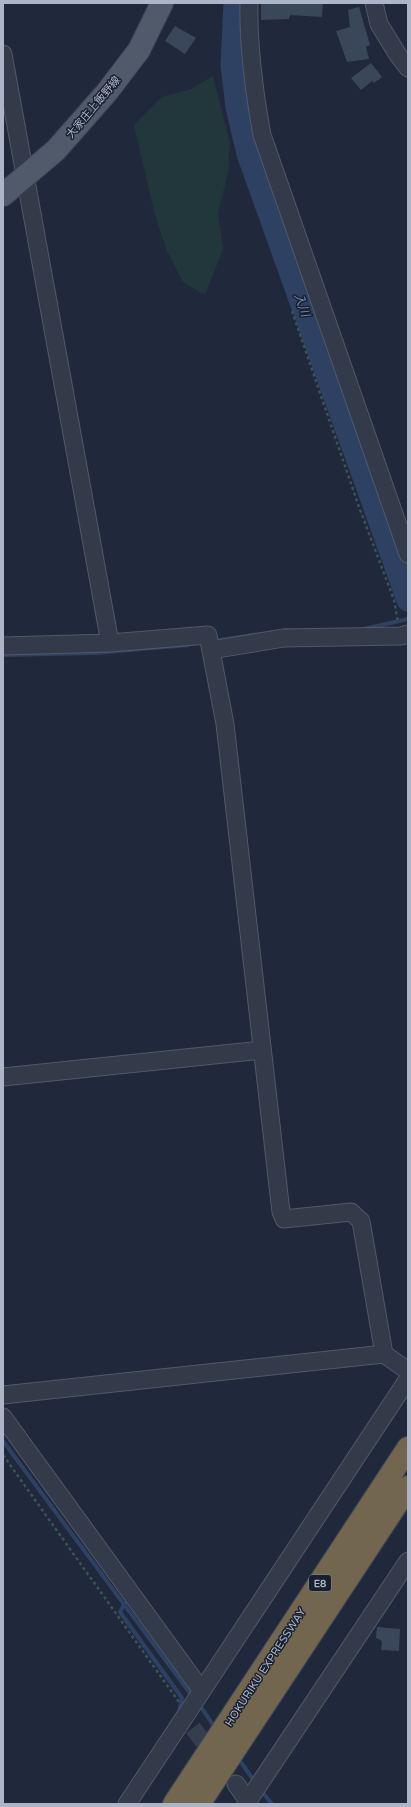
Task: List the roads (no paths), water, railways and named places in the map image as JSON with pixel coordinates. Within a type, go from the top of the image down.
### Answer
[{"type":"highway","name":"HOKURIKU EXPRESSWAY","points":[[174,1804],[408,1448]]},
{"type":"highway","name":"HOKURIKU EXPRESSWAY","points":[[199,1804],[408,1486]]},
{"type":"main road","name":"大家庄上飯野線","points":[[3,195],[56,150],[107,92],[139,50],[162,3]]},
{"type":"street","points":[[249,3],[249,26],[254,91],[262,135],[408,554]]},
{"type":"street","points":[[374,3],[379,24],[408,68]]},
{"type":"street","points":[[3,54],[110,642]]},
{"type":"street","points":[[3,646],[110,642],[208,635],[226,724],[281,1212],[284,1219],[351,1212],[361,1221],[384,1354],[407,1380],[202,1691],[188,1720],[127,1804]]},
{"type":"street","points":[[211,650],[284,638],[405,635]]},
{"type":"street","points":[[3,1077],[262,1050]]},
{"type":"street","points":[[3,1396],[384,1354]]},
{"type":"street","points":[[3,1417],[202,1691]]},
{"type":"street","points":[[236,1784],[247,1803],[408,1561]]},
{"type":"waterway","name":"入川","points":[[235,3],[232,65],[237,107],[248,154],[408,600]]},
{"type":"waterway","points":[[364,629],[408,619]]},
{"type":"waterway","points":[[213,641],[287,630]]},
{"type":"waterway","points":[[3,655],[95,653],[188,645]]},
{"type":"waterway","points":[[3,1441],[192,1696]]},
{"type":"waterway","points":[[125,1603],[120,1612],[182,1698],[179,1713]]},
{"type":"waterway","points":[[198,1703],[216,1729]]},
{"type":"waterway","points":[[238,1758],[255,1782]]},
{"type":"waterway","points":[[260,1789],[272,1804]]},
{"type":"tunnel","points":[[193,1728],[216,1759]]}]
